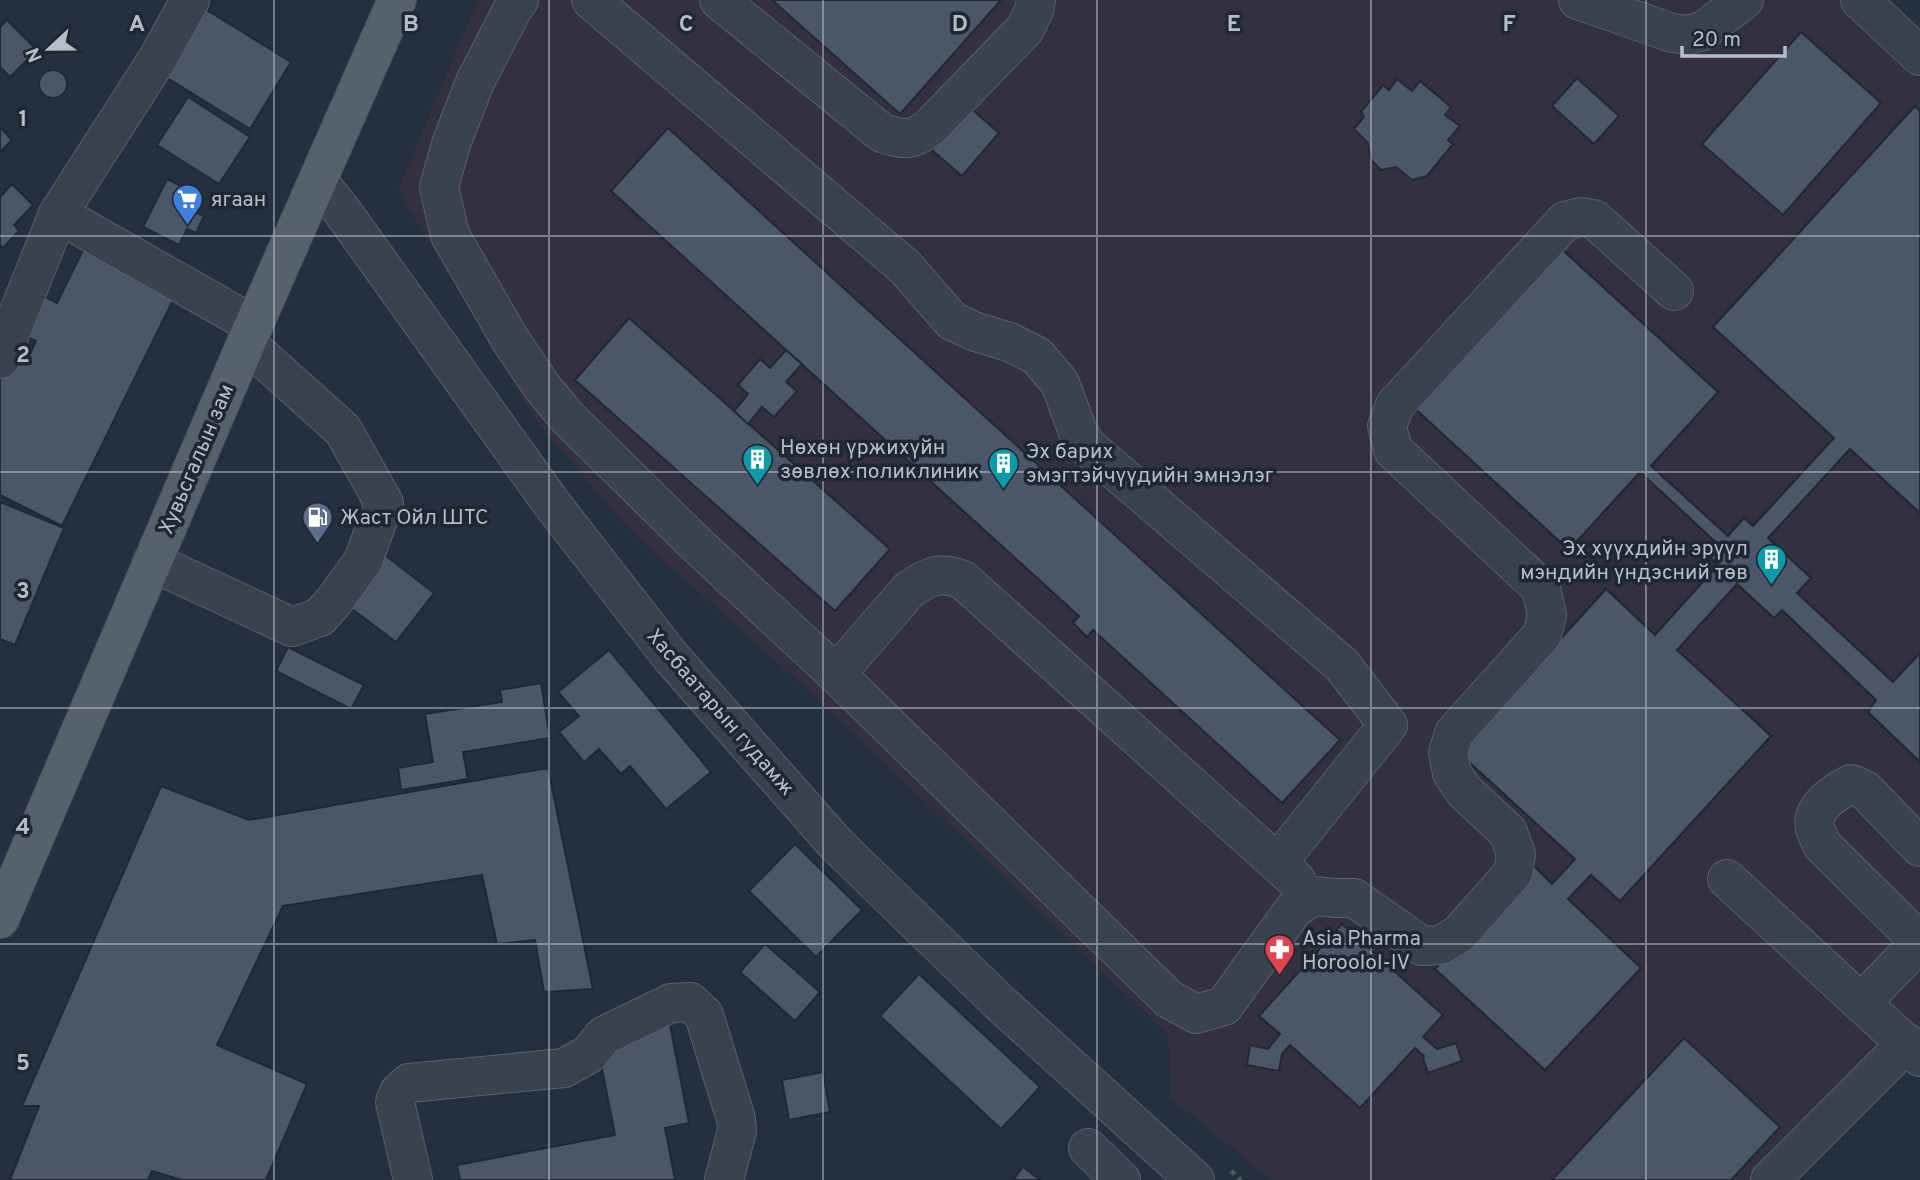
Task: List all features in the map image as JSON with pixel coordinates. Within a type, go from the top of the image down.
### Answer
[{"type":"main road","name":"Хувьсгалын зам","points":[[0,919],[250,334],[397,0]]},
{"type":"street","points":[[0,359],[58,214],[158,58],[190,0]]},
{"type":"street","points":[[519,0],[475,82],[451,144],[439,187],[450,235],[511,341],[542,388],[567,417],[694,542],[836,674],[1169,999],[1196,1014],[1224,1006],[1294,909],[1313,896],[1354,898],[1422,946],[1440,945],[1459,934],[1513,873],[1516,854],[1508,832],[1464,791],[1452,773],[1448,753],[1454,733],[1542,635],[1547,615],[1541,588],[1393,450],[1387,426],[1395,405],[1565,221],[1580,216],[1594,219],[1674,291]]},
{"type":"street","points":[[591,0],[905,267],[952,321],[1009,342],[1037,356],[1060,383],[1078,432],[1088,447],[1342,665],[1388,725],[1278,862]]},
{"type":"street","points":[[719,0],[882,133],[901,139],[917,137],[930,127],[1016,39],[1025,29],[1036,0]]},
{"type":"street","points":[[1578,0],[1672,33],[1688,35],[1703,31],[1744,0]]},
{"type":"street","points":[[1860,0],[1920,56]]},
{"type":"street","name":"Хасбаатарын гудамж","points":[[317,181],[342,211],[552,504],[671,657],[836,844],[1000,1004],[1213,1175]]},
{"type":"street","points":[[58,214],[250,334],[343,430],[384,503],[363,561],[334,601],[320,617],[292,627],[152,562]]},
{"type":"street","points":[[836,674],[909,590],[923,580],[937,576],[950,575],[963,580],[1313,896]]},
{"type":"street","points":[[1861,1002],[1920,942],[1822,845],[1814,827],[1817,812],[1836,791],[1852,784],[1865,790],[1920,847]]},
{"type":"street","points":[[1727,879],[1913,1050],[1770,1180]]},
{"type":"street","points":[[413,1180],[395,1102],[399,1092],[409,1083],[564,1068],[589,1054],[603,1036],[671,1003],[690,1002],[704,1015],[736,1119],[737,1131],[724,1180]]},
{"type":"street","points":[[1088,1148],[1121,1180]]},
{"type":"path","points":[[1213,1175],[1241,1180]]},
{"type":"shaded area","points":[[478,0],[1887,0],[1920,30],[1920,1044],[1790,1180],[1272,1180],[1171,1099],[1168,1035],[815,696],[631,531],[536,421],[398,190]]},
{"type":"building","points":[[772,0],[1001,0],[900,114]]},
{"type":"building","points":[[205,9],[291,62],[250,129],[164,76]]},
{"type":"building","points":[[7,20],[37,50],[10,77],[0,67],[0,27]]},
{"type":"building","points":[[1801,32],[1881,103],[1783,215],[1702,144]]},
{"type":"building","points":[[53,70],[63,74],[67,84],[63,94],[53,98],[43,94],[39,84],[43,74]]},
{"type":"building","points":[[1577,78],[1619,116],[1594,144],[1552,106]]},
{"type":"building","points":[[1397,79],[1412,91],[1420,81],[1451,107],[1445,115],[1460,126],[1448,140],[1453,144],[1427,176],[1412,180],[1396,167],[1381,170],[1371,160],[1368,143],[1354,129],[1364,117],[1361,112],[1383,85],[1389,90]]},
{"type":"building","points":[[188,97],[250,137],[219,184],[157,145]]},
{"type":"building","name":"Эх хүүхдийн эрүүл мэндийн үндэсний төв","points":[[1915,106],[1920,111],[1920,225],[1909,214],[1822,312],[1920,405],[1920,513],[1850,449],[1768,538],[1811,578],[1797,593],[1893,682],[1920,653],[1920,762],[1868,712],[1876,700],[1782,610],[1774,618],[1737,584],[1677,650],[1771,736],[1620,901],[1591,875],[1568,899],[1641,968],[1545,1070],[1435,969],[1529,861],[1552,884],[1575,859],[1458,752],[1606,589],[1655,635],[1718,565],[1710,557],[1720,546],[1640,472],[1569,550],[1410,404],[1556,244],[1718,392],[1651,466],[1728,536],[1744,518],[1753,526],[1834,438],[1713,327]],"holes":[[[1564,346],[1619,401],[1569,452],[1514,397]],[[1604,683],[1654,731],[1600,787],[1550,739]]]},
{"type":"building","name":"Эх хүүхдийн эрүүл мэндийн үндэсний төв","points":[[1915,106],[1920,111],[1920,513],[1850,449],[1768,538],[1811,578],[1797,593],[1893,682],[1920,653],[1920,762],[1868,712],[1876,700],[1782,610],[1774,618],[1737,584],[1677,650],[1771,736],[1620,901],[1591,875],[1568,899],[1641,968],[1545,1070],[1435,969],[1529,861],[1552,884],[1575,859],[1458,752],[1606,589],[1655,635],[1718,565],[1710,557],[1720,546],[1640,472],[1569,550],[1410,404],[1556,244],[1718,392],[1651,466],[1728,536],[1744,518],[1753,526],[1834,438],[1713,327]]},
{"type":"building","points":[[969,107],[999,133],[962,176],[932,150]]},
{"type":"building","points":[[0,127],[12,140],[0,152]]},
{"type":"building","name":"Эх барих эмэгтэйчүүдийн эмнэлэг","points":[[668,128],[1340,740],[1282,803],[1093,630],[1087,637],[1073,623],[1079,616],[611,191]]},
{"type":"building","points":[[167,179],[203,197],[195,212],[204,216],[196,233],[187,229],[179,245],[143,227]]},
{"type":"building","points":[[12,184],[33,205],[14,225],[19,231],[3,248],[0,245],[0,197]]},
{"type":"building","points":[[84,248],[176,294],[62,526],[0,495],[0,381],[12,357],[25,364],[36,341],[18,332],[38,293],[57,303]]},
{"type":"building","name":"Нөхөн үржихүйн зөвлөх поликлиник","points":[[629,318],[890,549],[835,611],[575,380]]},
{"type":"building","points":[[786,350],[802,364],[786,382],[797,391],[774,417],[762,407],[748,424],[734,411],[748,394],[738,385],[760,359],[770,368]]},
{"type":"building","points":[[0,502],[64,528],[15,645],[0,639]]},
{"type":"building","points":[[382,553],[434,593],[396,642],[344,603]]},
{"type":"building","points":[[288,647],[364,685],[351,709],[276,671]]},
{"type":"building","points":[[609,650],[711,772],[666,809],[630,766],[621,774],[599,749],[584,762],[559,732],[579,716],[558,692]]},
{"type":"building","points":[[541,683],[550,738],[463,752],[468,779],[401,790],[398,768],[433,762],[425,714],[502,702],[500,690]]},
{"type":"building","points":[[548,768],[593,989],[544,992],[535,940],[497,944],[482,875],[283,906],[217,1045],[307,1084],[266,1180],[182,1180],[152,1171],[148,1180],[10,1180],[39,1106],[22,1106],[161,786],[249,820]]},
{"type":"building","points":[[795,844],[862,910],[816,957],[749,891]]},
{"type":"building","points":[[1342,924],[1443,1015],[1423,1037],[1437,1049],[1456,1043],[1462,1061],[1428,1073],[1424,1056],[1415,1048],[1360,1108],[1290,1045],[1282,1054],[1279,1071],[1247,1065],[1250,1045],[1268,1049],[1280,1034],[1259,1016]]},
{"type":"building","points":[[765,944],[820,992],[795,1021],[740,972]]},
{"type":"building","points":[[919,974],[1040,1087],[1001,1129],[880,1016]]},
{"type":"building","points":[[670,1025],[689,1123],[665,1128],[675,1180],[460,1180],[457,1165],[615,1135],[596,1038]]},
{"type":"building","points":[[1684,1038],[1780,1127],[1731,1180],[1552,1180]]},
{"type":"building","points":[[823,1072],[830,1112],[789,1120],[782,1080]]},
{"type":"building","points":[[1023,1167],[1040,1180],[1013,1180]]},
{"type":"place","name":"ягаан","points":[[188,226]]},
{"type":"place","name":"Нөхөн үржихүйн зөвлөх поликлиник","points":[[757,486]]},
{"type":"place","name":"Эх барих эмэгтэйчүүдийн эмнэлэг","points":[[1003,490]]},
{"type":"place","name":"Жаст Ойл ШТС","points":[[317,544]]},
{"type":"place","name":"Эх хүүхдийн эрүүл мэндийн үндэсний төв","points":[[1771,587]]},
{"type":"place","name":"Asia Pharma Horoolol-IV","points":[[1279,977]]}]
